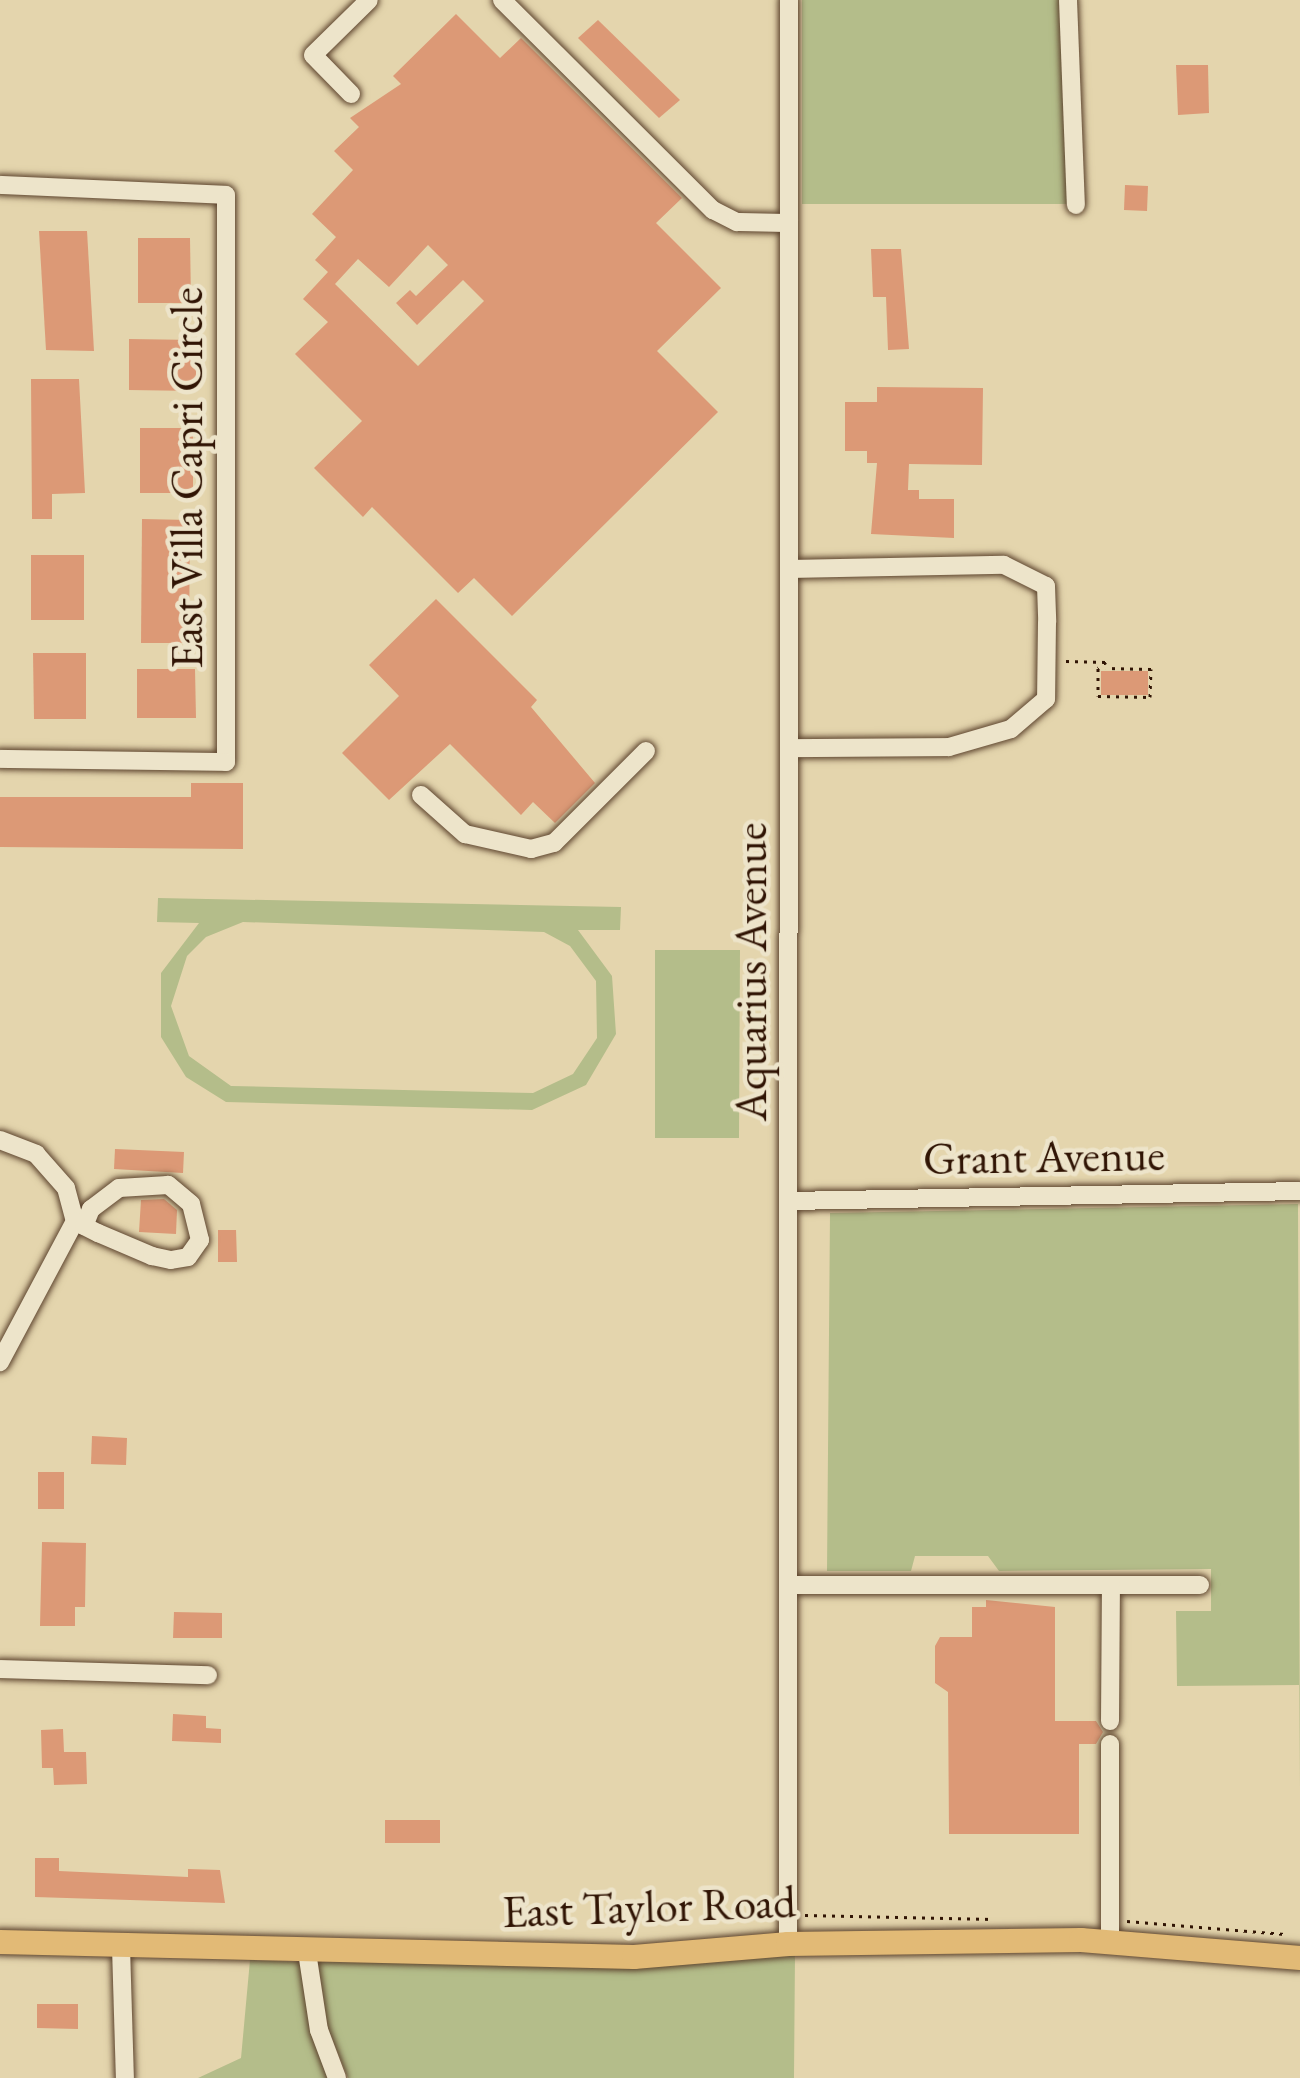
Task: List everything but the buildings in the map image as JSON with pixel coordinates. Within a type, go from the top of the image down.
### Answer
[{"type":"main road","name":"East Taylor Road","points":[[0,1942],[634,1957],[788,1944],[1118,1931],[1300,1958]]},
{"type":"street","points":[[351,94],[313,56],[369,0]]},
{"type":"street","points":[[502,0],[713,210],[737,221],[789,223]]},
{"type":"street","name":"Aquarius Avenue","points":[[788,1944],[789,0]]},
{"type":"street","points":[[1067,0],[1076,206]]},
{"type":"street","name":"East Villa Capri Circle","points":[[0,185],[226,196],[226,762],[0,759]]},
{"type":"street","points":[[790,569],[1004,565],[1046,586],[1046,699],[1011,729],[950,748],[790,748]]},
{"type":"street","points":[[421,795],[465,833],[531,850],[554,843],[646,751]]},
{"type":"street","points":[[0,1140],[36,1154],[65,1188],[79,1223],[171,1261],[188,1257],[200,1240],[191,1204],[168,1185],[119,1188],[79,1223],[0,1362]]},
{"type":"street","name":"Grant Avenue","points":[[790,1201],[1300,1191]]},
{"type":"street","points":[[790,1585],[1200,1585]]},
{"type":"street","points":[[1110,1720],[1111,1585]]},
{"type":"street","points":[[0,1669],[208,1675]]},
{"type":"street","points":[[1110,1744],[1118,1931]]},
{"type":"street","points":[[121,1947],[125,2078]]},
{"type":"street","points":[[307,1952],[319,2030],[337,2078]]},
{"type":"path","points":[[1046,660],[1151,669],[1150,697],[1098,696],[1098,668],[1106,668]]},
{"type":"path","points":[[803,1915],[1005,1919]]},
{"type":"path","points":[[1118,1931],[1300,1936]]},
{"type":"green space","points":[[802,0],[1059,0],[1067,204],[802,204]]},
{"type":"green space","points":[[158,898],[621,907],[620,930],[578,930],[612,976],[616,1034],[586,1085],[532,1110],[226,1102],[186,1077],[161,1037],[161,973],[199,923],[157,922]],"holes":[[[243,922],[544,932],[570,946],[596,981],[597,1038],[573,1074],[533,1093],[231,1086],[189,1056],[171,1006],[187,956],[206,937]]]},
{"type":"green space","points":[[655,950],[740,950],[739,1138],[655,1138]]},
{"type":"green space","points":[[1298,1204],[1300,1792],[1299,1685],[1177,1686],[1176,1611],[1211,1611],[1211,1569],[999,1571],[988,1556],[915,1556],[911,1571],[827,1571],[830,1213]]},
{"type":"green space","points":[[795,1954],[794,2078],[348,2078],[328,2028],[318,1962],[668,1966]]},
{"type":"green space","points":[[250,1960],[299,1962],[327,2078],[198,2078],[241,2058]]}]
